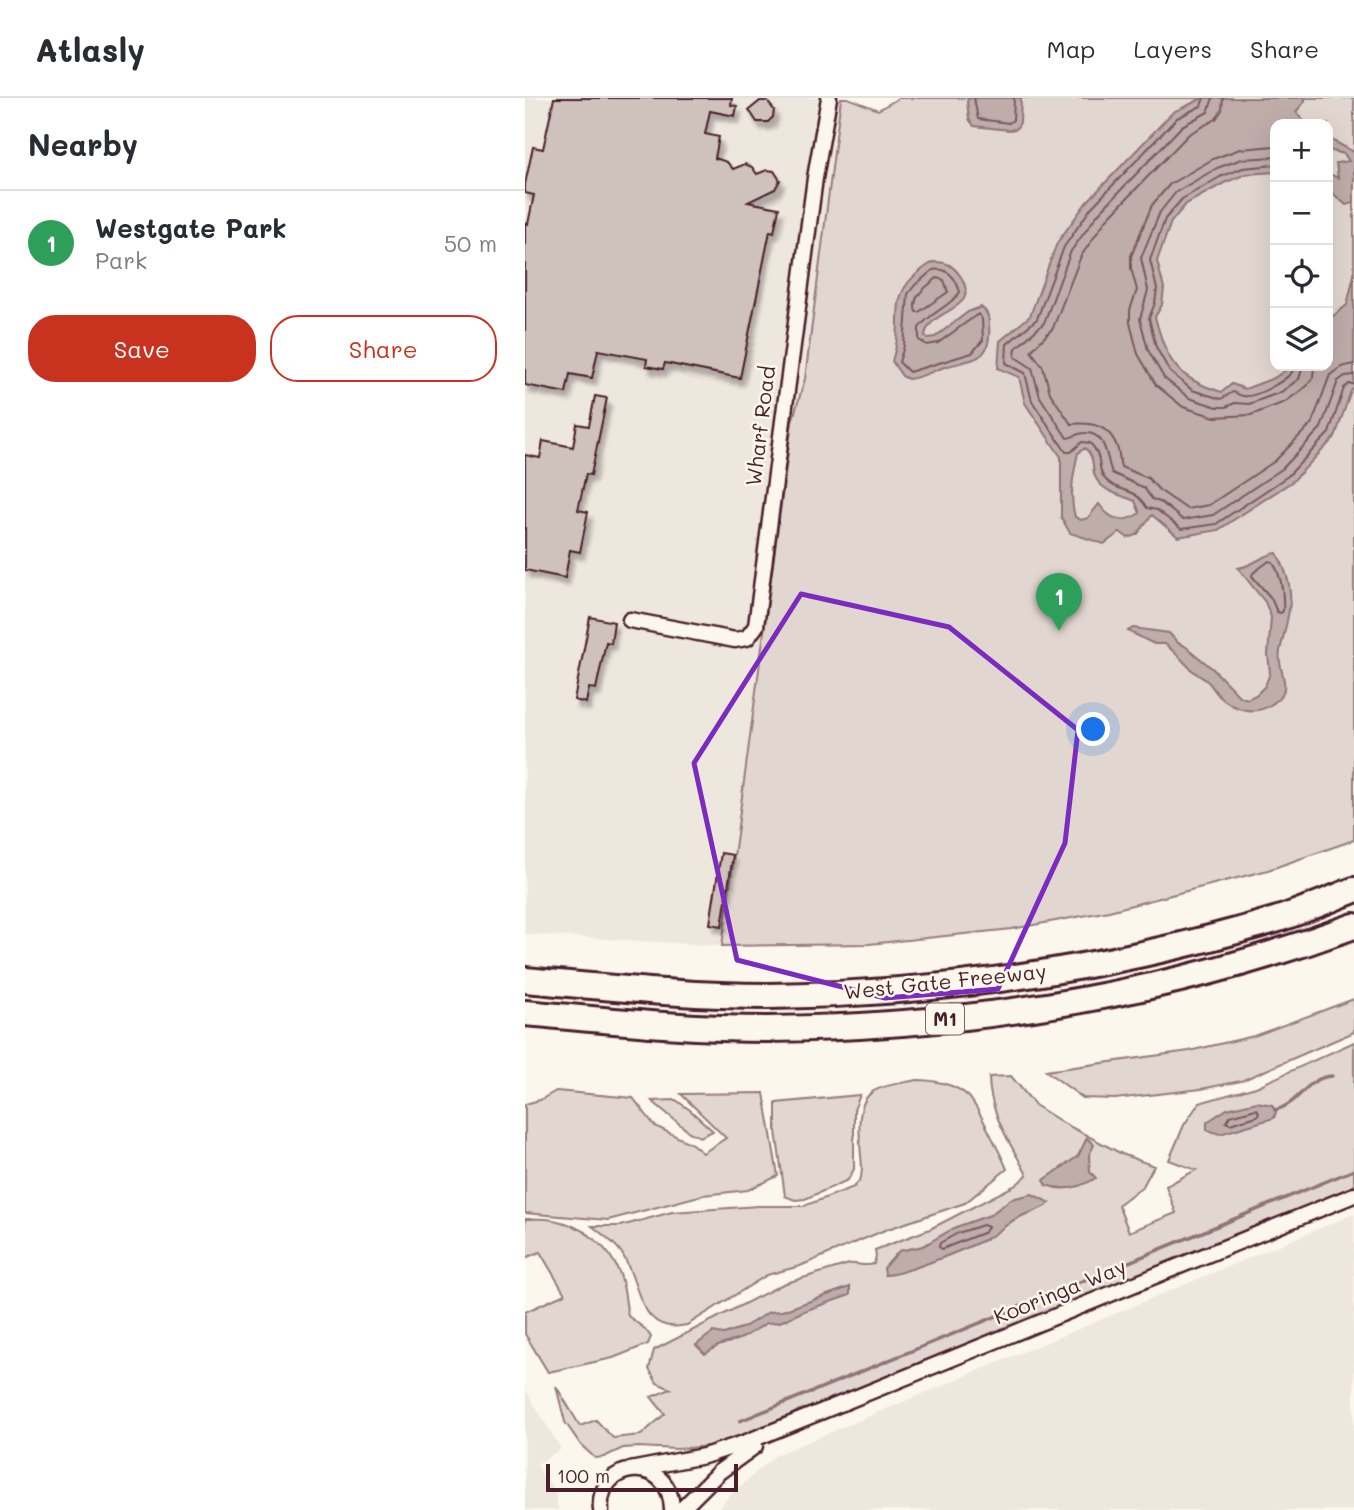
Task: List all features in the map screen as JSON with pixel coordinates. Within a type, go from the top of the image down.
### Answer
[{"type":"highway","name":"West Gate Freeway","points":[[525,979],[650,991],[767,996],[895,991],[1020,978],[1128,957],[1276,919],[1354,890]]},
{"type":"highway","name":"West Gate Freeway","points":[[525,1013],[647,1024],[767,1029],[897,1024],[1012,1012],[1160,983],[1285,951],[1354,926]]},
{"type":"street","name":"Wharf Road","points":[[630,620],[735,640],[747,638],[756,626],[815,178],[829,98]]},
{"type":"street","name":"Kooringa Way","points":[[630,1470],[714,1453],[783,1429],[1354,1195]]},
{"type":"street","name":"Kooringa Way","points":[[681,1510],[727,1465],[783,1429]]},
{"type":"street","points":[[601,1510],[606,1486],[620,1473],[630,1470],[652,1473],[661,1479],[672,1498],[672,1510]]},
{"type":"highlighted area","points":[[801,594],[949,627],[1078,730],[1065,843],[998,989],[885,998],[737,960],[694,763]]},
{"type":"shaded area","points":[[525,98],[841,98],[805,379],[722,946],[525,934]]},
{"type":"shaded area","points":[[841,98],[848,98],[878,110],[899,98],[1354,98],[1354,840],[1268,870],[1109,911],[1012,929],[869,944],[722,946],[792,422],[805,379]]},
{"type":"shaded area","points":[[1354,999],[1354,1032],[1241,1081],[1201,1089],[1115,1099],[1083,1098],[1046,1071],[1189,1051],[1254,1036]]},
{"type":"shaded area","points":[[1354,1042],[1354,1186],[814,1407],[799,1410],[780,1422],[709,1446],[677,1449],[623,1448],[595,1458],[581,1445],[565,1422],[556,1386],[580,1426],[596,1420],[613,1438],[641,1435],[665,1414],[651,1397],[671,1389],[657,1383],[649,1369],[654,1350],[783,1284],[849,1264],[874,1264],[875,1250],[930,1229],[1016,1185],[1027,1175],[997,1116],[989,1077],[1011,1076],[1035,1105],[1065,1124],[1122,1154],[1154,1166],[1143,1186],[1118,1205],[1129,1232],[1176,1213],[1166,1186],[1196,1170],[1169,1160],[1184,1125],[1199,1103],[1256,1087]]},
{"type":"shaded area","points":[[917,1080],[957,1088],[968,1096],[983,1119],[1007,1169],[965,1203],[885,1230],[800,1266],[767,1275],[687,1325],[671,1326],[658,1322],[649,1315],[621,1252],[592,1226],[621,1226],[672,1212],[804,1206],[854,1187],[861,1178],[859,1126],[867,1097],[884,1087]]},
{"type":"shaded area","points":[[556,1091],[633,1098],[655,1126],[692,1144],[703,1153],[726,1138],[681,1094],[764,1093],[778,1176],[748,1190],[703,1195],[608,1220],[525,1213],[525,1104],[540,1100]]},
{"type":"shaded area","points":[[860,1095],[854,1110],[854,1169],[848,1180],[805,1199],[795,1200],[785,1196],[776,1131],[776,1103]]},
{"type":"shaded area","points":[[676,1100],[713,1131],[700,1137],[689,1132],[652,1101]]},
{"type":"shaded area","points":[[1354,1214],[1354,1510],[718,1510],[728,1497],[776,1455]]},
{"type":"shaded area","points":[[525,1219],[546,1219],[574,1226],[601,1245],[619,1272],[628,1316],[651,1337],[648,1344],[613,1358],[548,1372],[525,1334],[525,1312],[565,1294],[540,1252],[525,1258]]},
{"type":"shaded area","points":[[525,1389],[561,1449],[537,1464],[542,1475],[555,1490],[558,1510],[525,1510]]},
{"type":"water","points":[[970,98],[1021,98],[1020,123],[1016,129],[1009,130],[974,126],[969,119],[967,101]]},
{"type":"water","points":[[1203,98],[1305,98],[1296,112],[1302,119],[1270,119],[1270,172],[1246,174],[1186,204],[1171,222],[1157,261],[1164,288],[1162,305],[1155,317],[1164,346],[1184,374],[1222,392],[1232,384],[1245,389],[1284,371],[1333,371],[1333,316],[1347,305],[1354,275],[1354,388],[1335,437],[1293,481],[1218,530],[1178,537],[1152,515],[1137,535],[1128,538],[1120,532],[1104,544],[1070,533],[1061,517],[1061,457],[1025,403],[1019,377],[998,368],[1000,341],[1030,316],[1057,243],[1086,203],[1173,112]],"holes":[[[1085,448],[1092,460],[1094,473],[1100,484],[1135,501],[1140,513],[1128,519],[1117,519],[1099,504],[1088,518],[1081,520],[1075,517],[1072,493],[1078,453]]]},
{"type":"water","points":[[1333,141],[1354,152],[1354,203],[1346,205],[1333,193],[1333,176],[1338,178],[1336,163],[1349,161],[1344,154],[1333,151]]},
{"type":"water","points":[[933,262],[949,265],[961,277],[966,288],[965,297],[960,303],[935,319],[925,336],[935,337],[968,312],[981,307],[989,320],[989,337],[984,353],[979,357],[908,379],[902,376],[892,361],[901,296],[906,285]]},
{"type":"water","points":[[1277,553],[1290,591],[1289,613],[1279,657],[1284,688],[1280,698],[1265,708],[1245,710],[1231,705],[1165,644],[1154,644],[1128,631],[1133,628],[1169,633],[1213,669],[1239,696],[1247,699],[1256,695],[1265,686],[1270,673],[1268,655],[1271,617],[1265,602],[1238,568]]},
{"type":"water","points":[[1257,1102],[1272,1105],[1276,1112],[1274,1118],[1220,1134],[1207,1130],[1207,1122],[1227,1109]]},
{"type":"water","points":[[1087,1138],[1094,1145],[1089,1155],[1090,1172],[1096,1178],[1072,1188],[1046,1185],[1044,1180],[1078,1156]]},
{"type":"water","points":[[1032,1194],[1050,1203],[1016,1219],[967,1248],[920,1266],[885,1275],[884,1268],[899,1251],[923,1246],[956,1227],[990,1215],[1011,1199]]},
{"type":"water","points":[[850,1287],[850,1295],[780,1322],[767,1323],[742,1338],[718,1346],[705,1354],[696,1345],[713,1332],[724,1334],[744,1327],[769,1312],[782,1311]]},
{"type":"building","points":[[554,98],[732,98],[731,105],[737,106],[735,116],[710,111],[705,134],[719,137],[715,158],[727,162],[733,169],[745,164],[752,167],[757,174],[767,170],[774,171],[780,180],[775,189],[748,202],[779,208],[774,232],[770,231],[740,378],[665,363],[663,369],[646,366],[647,359],[598,350],[592,378],[570,374],[566,393],[525,385],[525,223],[528,224],[534,195],[525,193],[525,184],[533,147],[543,149]]},
{"type":"building","points":[[760,101],[767,101],[774,110],[773,117],[768,122],[757,122],[749,110]]},
{"type":"building","points":[[595,396],[607,398],[591,475],[586,474],[578,510],[588,512],[580,552],[570,550],[565,578],[525,570],[525,455],[540,458],[543,441],[573,447],[577,424],[589,426]]},
{"type":"building","points":[[590,617],[614,622],[611,643],[606,642],[596,689],[589,688],[586,703],[574,700]]},
{"type":"building","points":[[721,853],[733,855],[722,926],[710,924]]},
{"type":"waterway","points":[[1275,1110],[1290,1103],[1316,1081],[1332,1076]]},
{"type":"waterway","points":[[740,1421],[1354,1170]]},
{"type":"place","name":"Westgate Park","points":[[1059,631]]}]
